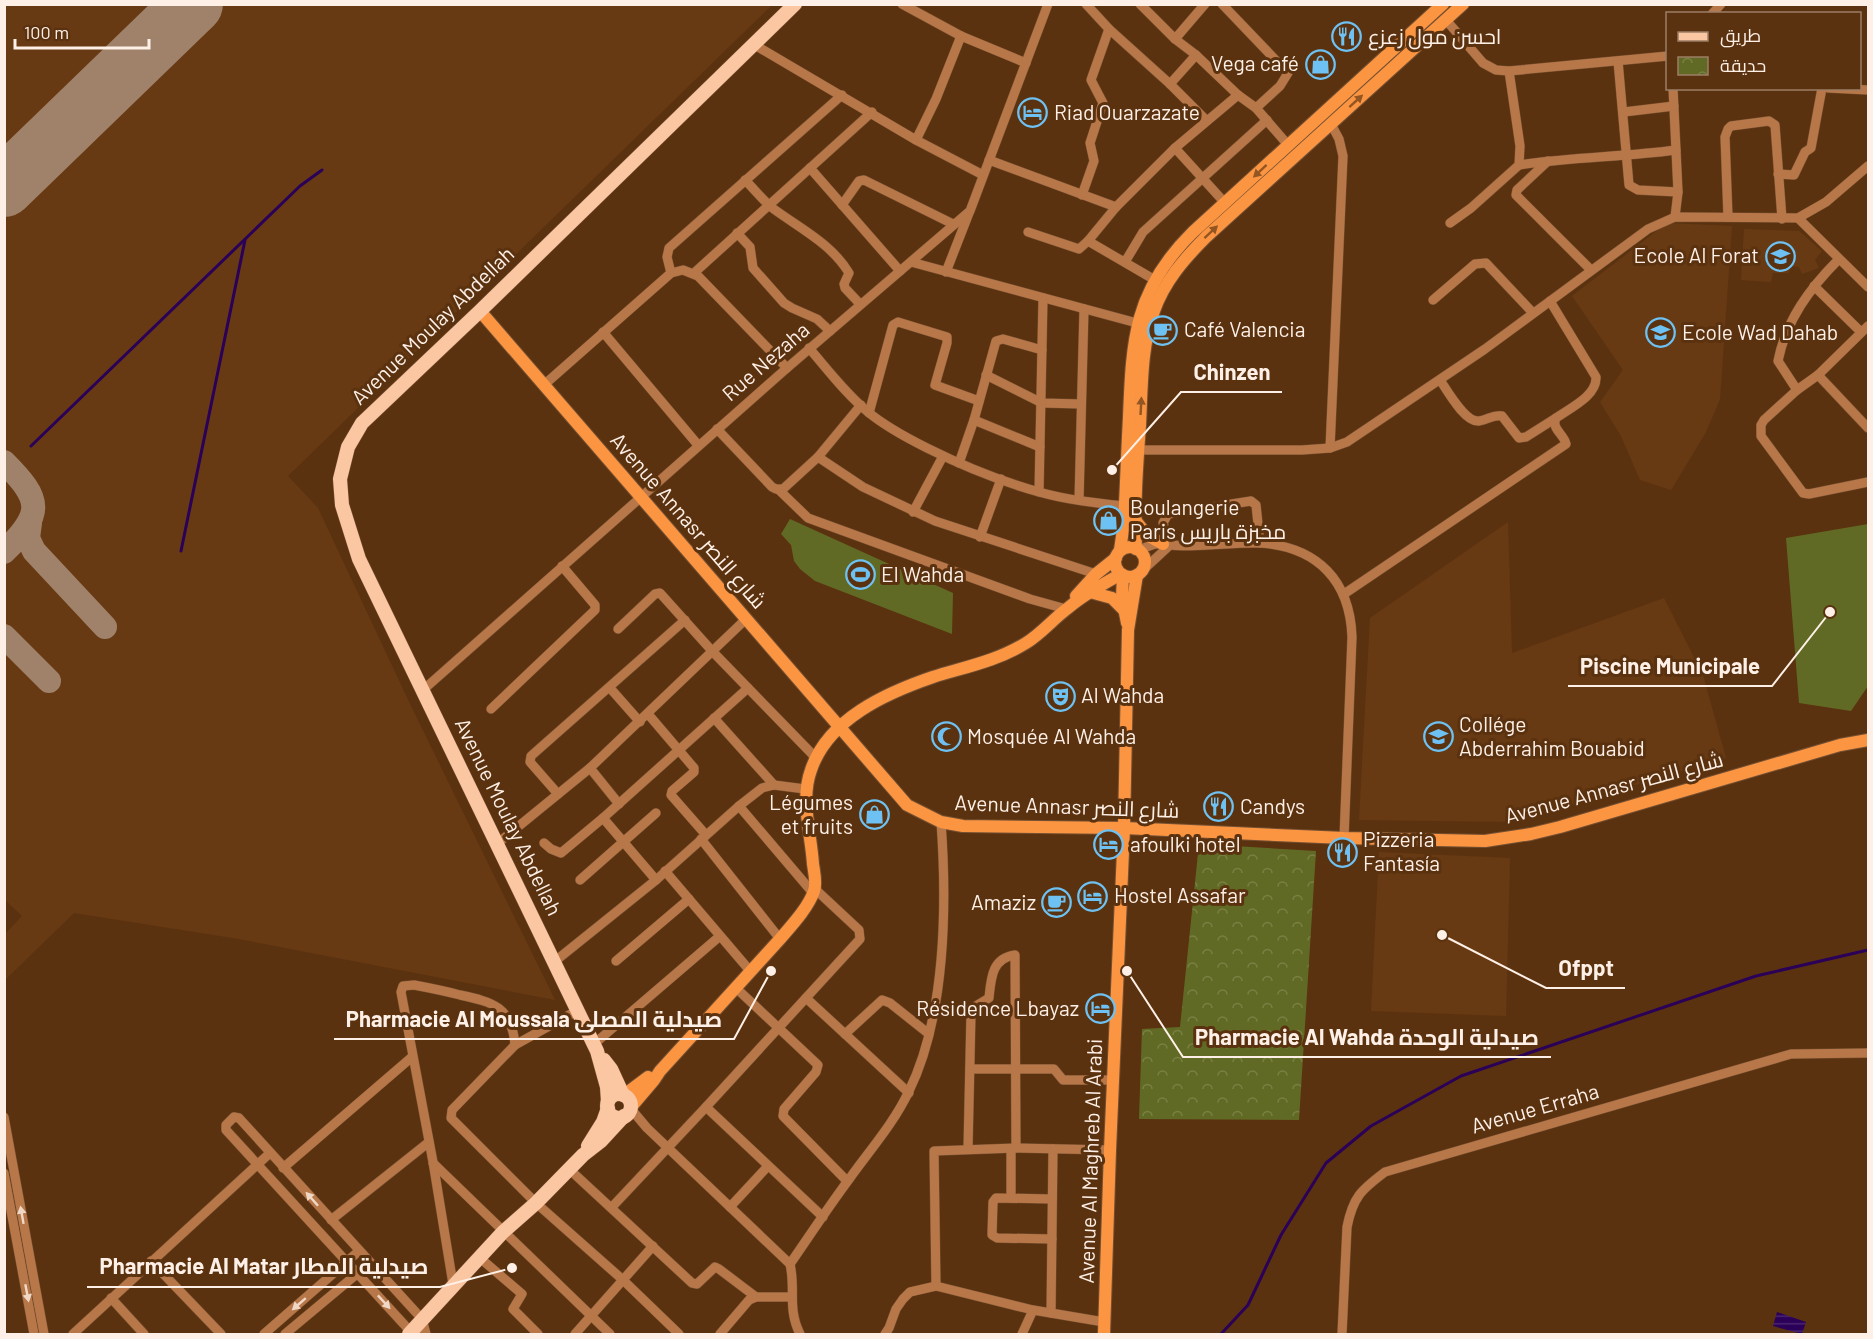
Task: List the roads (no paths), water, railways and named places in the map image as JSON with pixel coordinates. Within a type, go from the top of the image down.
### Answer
[{"type":"main road","name":"Avenue Moulay Abdellah","points":[[608,1105],[607,1087],[595,1048],[578,1010],[359,559],[342,504],[340,479],[348,447],[362,423],[795,4]]},
{"type":"main road","name":"Avenue Moulay Abdellah","points":[[595,1048],[611,1069],[626,1106]]},
{"type":"main road","points":[[583,1155],[603,1122],[613,1096],[626,1106]]},
{"type":"main road","points":[[608,1105],[614,1116],[626,1106]]},
{"type":"main road","points":[[413,1334],[422,1319],[503,1232],[536,1203],[583,1155],[602,1141],[626,1106]]},
{"type":"street","points":[[902,4],[962,36],[1026,63]]},
{"type":"street","points":[[945,272],[1048,4]]},
{"type":"street","points":[[1086,4],[1109,29],[1206,120]]},
{"type":"street","points":[[1140,4],[1175,39],[1256,108],[1290,143],[1293,159]]},
{"type":"street","points":[[1175,39],[1205,4]]},
{"type":"street","points":[[1222,4],[1288,74],[1280,86],[1256,108]]},
{"type":"street","points":[[1167,545],[1140,573],[1130,577],[1122,575],[1116,567],[1125,506],[1130,372],[1137,322],[1155,280],[1180,245],[1443,4]]},
{"type":"street","points":[[1140,573],[1144,566],[1144,557],[1137,549],[1135,520],[1145,346],[1159,298],[1172,275],[1194,249],[1463,4]]},
{"type":"street","points":[[1446,20],[1483,63],[1496,70],[1509,71],[1666,56]]},
{"type":"street","points":[[1082,195],[1094,161],[1090,143],[1103,103],[1090,80],[1109,29]]},
{"type":"street","points":[[916,140],[962,36]]},
{"type":"street","points":[[753,44],[916,140],[983,175]]},
{"type":"street","points":[[1170,84],[1196,55]]},
{"type":"street","points":[[1618,61],[1629,184],[1631,188],[1638,190],[1678,192]]},
{"type":"street","points":[[1509,71],[1520,146],[1519,165]]},
{"type":"street","points":[[1673,90],[1678,192],[1675,216]]},
{"type":"street","points":[[1778,174],[1794,175],[1805,152],[1811,148],[1822,90]]},
{"type":"street","points":[[671,273],[667,257],[669,248],[842,95]]},
{"type":"street","points":[[1028,232],[1080,249],[1116,207],[1175,148],[1239,95]]},
{"type":"street","points":[[1624,112],[1674,106]]},
{"type":"street","points":[[694,273],[872,112]]},
{"type":"street","points":[[1125,262],[1143,232],[1267,120]]},
{"type":"street","points":[[1728,217],[1725,137],[1728,129],[1731,126],[1769,121],[1775,125],[1782,219]]},
{"type":"street","points":[[1330,124],[1339,139],[1343,156],[1330,448]]},
{"type":"street","points":[[1290,143],[1306,146]]},
{"type":"street","points":[[1175,148],[1225,202]]},
{"type":"street","points":[[1450,223],[1471,208],[1519,165],[1676,150]]},
{"type":"street","points":[[989,160],[1116,207]]},
{"type":"street","points":[[1548,161],[1517,190],[1516,195],[1591,270]]},
{"type":"street","points":[[1138,450],[1330,448],[1358,436],[1440,380],[1648,229],[1675,216],[1798,218],[1826,202],[1869,166]]},
{"type":"street","points":[[810,168],[900,271]]},
{"type":"street","points":[[745,180],[769,205],[826,245],[843,262],[849,273],[844,284],[845,288],[860,304]]},
{"type":"street","points":[[842,205],[859,181],[864,180],[954,224]]},
{"type":"street","name":"Rue Nezaha","points":[[423,690],[809,348],[970,211]]},
{"type":"street","points":[[1798,218],[1869,286]]},
{"type":"street","points":[[737,233],[750,247],[753,268],[784,303],[817,319],[830,331]]},
{"type":"street","points":[[1088,242],[1155,280]]},
{"type":"street","points":[[1797,390],[1778,361],[1782,342],[1804,298],[1839,259]]},
{"type":"street","points":[[911,262],[1137,322]]},
{"type":"street","points":[[1433,300],[1475,264],[1486,263],[1533,313]]},
{"type":"street","points":[[545,384],[671,273],[682,270],[694,273],[787,368]]},
{"type":"street","points":[[1814,286],[1865,329],[1818,375],[1797,390],[1764,420],[1760,430],[1761,436],[1800,491],[1809,494],[1869,482]]},
{"type":"street","points":[[1039,492],[1043,298]]},
{"type":"street","points":[[1440,380],[1467,418],[1479,421],[1495,415],[1502,416],[1519,438],[1532,434],[1556,418],[1592,392],[1596,385],[1596,377],[1550,301]]},
{"type":"street","points":[[1079,500],[1084,309]]},
{"type":"street","name":"Avenue Annasr شارع النصر","points":[[480,311],[907,805],[941,822],[984,827],[1124,828],[1344,838],[1497,840],[1531,834],[1840,745],[1869,740]]},
{"type":"street","points":[[869,413],[893,325],[898,322],[947,337],[935,385],[980,401]]},
{"type":"street","points":[[603,332],[698,446]]},
{"type":"street","points":[[959,463],[980,401],[995,343],[998,339],[1042,350]]},
{"type":"street","points":[[809,348],[869,413],[901,435],[943,456],[1039,492],[1125,506]]},
{"type":"street","points":[[986,375],[1042,403],[1082,404]]},
{"type":"street","points":[[1818,375],[1869,428]]},
{"type":"street","points":[[779,490],[783,489],[818,457],[861,405]]},
{"type":"street","points":[[1344,594],[1563,447],[1565,441],[1554,427],[1556,418]]},
{"type":"street","points":[[974,420],[1040,447]]},
{"type":"street","points":[[717,429],[772,487],[779,490],[808,518],[1030,599],[1066,609]]},
{"type":"street","points":[[913,512],[943,456]]},
{"type":"street","points":[[818,457],[863,487],[913,512],[980,537],[1096,574]]},
{"type":"street","points":[[980,537],[1001,479]]},
{"type":"street","points":[[1167,545],[1163,523],[1168,514],[1251,501],[1256,505],[1260,543]]},
{"type":"street","points":[[1135,520],[1147,535],[1167,545]]},
{"type":"street","points":[[1066,609],[1096,574],[1128,547],[1137,549],[1146,546],[1260,543],[1302,553],[1330,573],[1344,594],[1349,609],[1352,637],[1344,838]]},
{"type":"street","points":[[490,709],[595,610],[595,605],[562,566]]},
{"type":"street","name":"Avenue Al Maghreb Al Arabi","points":[[1104,1328],[1124,828],[1128,630],[1140,573]]},
{"type":"street","points":[[800,1335],[791,1311],[793,1280],[790,1264],[626,1106],[654,1080],[795,922],[814,891],[806,789],[816,758],[838,726],[902,689],[934,677],[972,668],[1026,643],[1090,592],[1122,575]]},
{"type":"street","name":"Avenue Al Maghreb Al Arabi","points":[[1122,575],[1123,609],[1128,630]]},
{"type":"street","points":[[1090,592],[1112,598],[1123,609]]},
{"type":"street","points":[[618,629],[657,594],[663,596],[713,652],[816,758]]},
{"type":"street","points":[[498,843],[590,768],[746,619]]},
{"type":"street","points":[[558,794],[530,762],[530,758],[684,620]]},
{"type":"street","points":[[610,688],[640,722]]},
{"type":"street","points":[[544,843],[561,853],[748,688]]},
{"type":"street","points":[[648,714],[695,770],[672,791],[671,795],[780,939]]},
{"type":"street","points":[[714,718],[774,785]]},
{"type":"street","points":[[590,768],[619,804]]},
{"type":"street","points":[[555,962],[656,880],[738,806],[762,788],[774,785],[806,789]]},
{"type":"street","points":[[612,1207],[779,1029],[861,936],[859,930],[814,891],[738,806]]},
{"type":"street","points":[[580,880],[656,813]]},
{"type":"street","points":[[603,818],[656,880]]},
{"type":"street","points":[[790,1264],[887,1128],[909,1093],[923,1060],[933,1012],[944,920],[945,876],[941,822]]},
{"type":"street","points":[[666,871],[751,972]]},
{"type":"street","points":[[616,961],[689,899]]},
{"type":"street","points":[[595,1048],[720,936]]},
{"type":"street","points":[[968,1149],[972,1009],[989,998],[995,966],[1008,956],[1015,955],[1016,1069],[1011,1198]]},
{"type":"street","points":[[453,1284],[401,992],[403,986],[407,984],[487,1000],[501,1008],[509,1019],[514,1029],[515,1045]]},
{"type":"street","points":[[736,988],[819,1068],[784,1109],[783,1116],[784,1120],[847,1181]]},
{"type":"street","points":[[806,998],[909,1093]]},
{"type":"street","points":[[845,1034],[882,1000],[890,1003],[928,1034]]},
{"type":"street","points":[[578,1010],[515,1045],[452,1110],[451,1118],[536,1203],[679,1335]]},
{"type":"street","name":"Avenue Erraha","points":[[1342,1335],[1347,1227],[1351,1211],[1362,1190],[1385,1172],[1791,1054],[1869,1053]]},
{"type":"street","points":[[284,1168],[412,1057]]},
{"type":"street","points":[[970,1069],[1054,1069],[1063,1080],[1113,1080]]},
{"type":"street","points":[[706,1107],[823,1217]]},
{"type":"street","points":[[4,1117],[24,1250],[44,1335]]},
{"type":"street","points":[[413,1334],[225,1128],[234,1117],[239,1118],[422,1319],[426,1335]]},
{"type":"street","points":[[331,1220],[429,1142]]},
{"type":"street","points":[[936,1286],[933,1152],[939,1149],[1110,1150]]},
{"type":"street","points":[[1051,1313],[1053,1149]]},
{"type":"street","points":[[73,1335],[270,1154]]},
{"type":"street","points":[[433,1162],[610,1335]]},
{"type":"street","points":[[730,1207],[768,1166]]},
{"type":"street","points":[[569,1169],[693,1284],[697,1284],[715,1267],[756,1297]]},
{"type":"street","points":[[4,1173],[24,1250]]},
{"type":"street","points":[[1052,1199],[998,1197],[994,1200],[993,1237],[997,1239],[1052,1239]]},
{"type":"street","points":[[575,1335],[653,1246]]},
{"type":"street","points":[[264,1335],[359,1251]]},
{"type":"street","points":[[480,1258],[522,1294],[513,1309],[538,1335]]},
{"type":"street","points":[[151,1261],[221,1335]]},
{"type":"street","points":[[285,1335],[370,1263]]},
{"type":"street","points":[[27,1266],[34,1335]]},
{"type":"street","points":[[885,1335],[896,1310],[910,1292],[936,1286],[1104,1328]]},
{"type":"street","points":[[720,1335],[743,1305],[756,1297],[791,1297]]},
{"type":"street","points":[[111,1298],[144,1335]]},
{"type":"street","points":[[1022,1335],[1033,1310]]},
{"type":"waterway","points":[[31,446],[300,186],[322,170]]},
{"type":"waterway","points":[[181,551],[245,240]]},
{"type":"waterway","points":[[1221,1334],[1248,1305],[1281,1235],[1326,1163],[1371,1126],[1461,1076],[1756,976],[1868,950]]},
{"type":"place","name":"احسن مول زعزع","points":[[1347,37]]},
{"type":"place","name":"Vega café","points":[[1320,64]]},
{"type":"place","name":"Riad Ouarzazate","points":[[1033,113]]},
{"type":"place","name":"Ecole Al Forat","points":[[1780,256]]},
{"type":"place","name":"Café Valencia","points":[[1163,330]]},
{"type":"place","name":"Ecole Wad Dahab","points":[[1661,333]]},
{"type":"place","name":"Chinzen","points":[[1112,470]]},
{"type":"place","name":"Boulangerie Paris مخبزة باريس","points":[[1109,520]]},
{"type":"place","name":"El Wahda","points":[[860,575]]},
{"type":"place","name":"Piscine Municipale","points":[[1830,612]]},
{"type":"place","name":"Al Wahda","points":[[1060,696]]},
{"type":"place","name":"Mosquée Al Wahda","points":[[946,737]]},
{"type":"place","name":"Collége Abderrahim Bouabid","points":[[1438,737]]},
{"type":"place","name":"Candys","points":[[1219,807]]},
{"type":"place","name":"Légumes et fruits","points":[[874,815]]},
{"type":"place","name":"afoulki hotel","points":[[1109,845]]},
{"type":"place","name":"Pizzeria Fantasía","points":[[1342,852]]},
{"type":"place","name":"Hostel Assafar","points":[[1093,896]]},
{"type":"place","name":"Amaziz","points":[[1057,903]]},
{"type":"place","name":"Ofppt","points":[[1442,935]]},
{"type":"place","name":"Pharmacie Al Moussala صيدلية المصلى","points":[[771,971]]},
{"type":"place","name":"Pharmacie Al Wahda صيدلية الوحدة","points":[[1127,971]]},
{"type":"place","name":"Résidence Lbayaz","points":[[1100,1009]]},
{"type":"place","name":"Pharmacie Al Matar صيدلية المطار","points":[[512,1268]]}]
